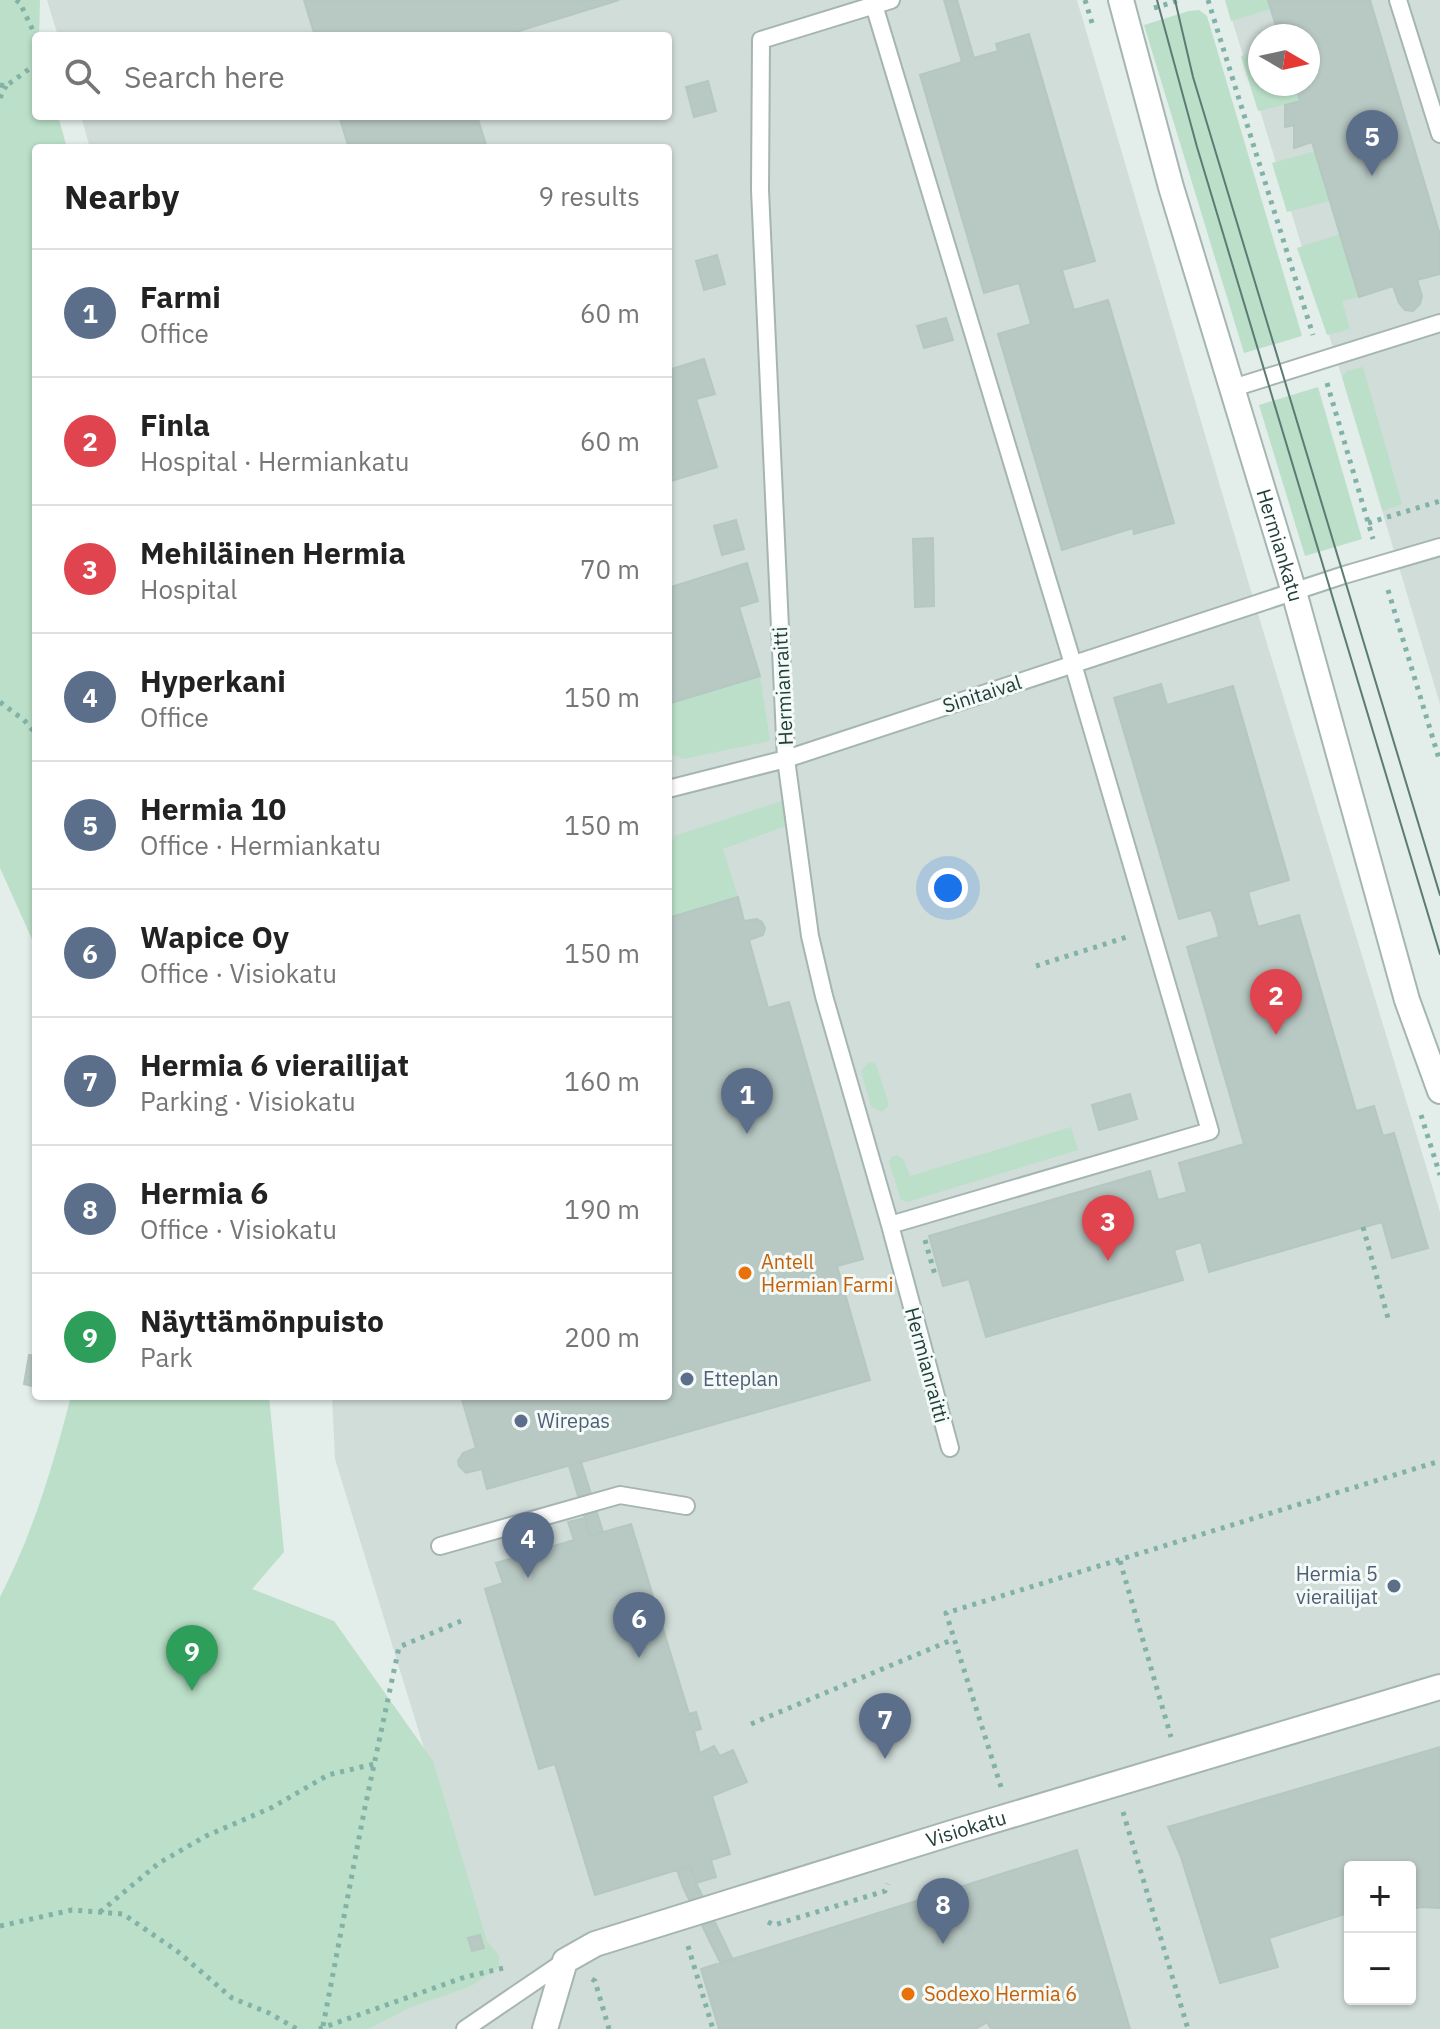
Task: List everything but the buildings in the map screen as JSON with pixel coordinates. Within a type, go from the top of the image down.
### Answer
[{"type":"street","name":"Hermiankatu","points":[[1121,0],[1171,187],[1294,592],[1407,1000],[1440,1091]]},
{"type":"street","name":"Visiokatu","points":[[565,1961],[595,1944],[1440,1687]]},
{"type":"street","points":[[545,2029],[565,1961]]},
{"type":"lane","points":[[1398,0],[1440,134]]},
{"type":"lane","points":[[883,2],[1210,1131],[890,1225]]},
{"type":"lane","name":"Hermianraitti","points":[[883,2],[761,40],[760,190],[786,759],[810,936],[824,996],[950,1448]]},
{"type":"lane","points":[[1233,388],[1440,323]]},
{"type":"lane","name":"Sinitaival","points":[[672,788],[786,759],[1440,547]]},
{"type":"lane","points":[[440,1546],[620,1495],[686,1506]]},
{"type":"lane","points":[[465,2029],[565,1961]]},
{"type":"path","points":[[16,0],[34,32]]},
{"type":"path","points":[[0,98],[3,86],[32,67]]},
{"type":"path","points":[[1368,523],[1440,501]]},
{"type":"path","points":[[0,702],[32,729]]},
{"type":"path","points":[[1036,966],[1151,930]]},
{"type":"path","points":[[1363,1227],[1388,1318]]},
{"type":"path","points":[[1001,1788],[946,1613],[1440,1461]]},
{"type":"path","points":[[1120,1561],[1171,1739]]},
{"type":"path","points":[[321,2028],[399,1647],[461,1621]]},
{"type":"path","points":[[751,1724],[954,1639]]},
{"type":"path","points":[[99,1912],[159,1863],[206,1836],[273,1807],[328,1775],[374,1764]]},
{"type":"path","points":[[1115,1784],[1188,2029]]},
{"type":"path","points":[[0,1926],[72,1910],[123,1914],[177,1951],[232,1998],[297,2029]]},
{"type":"path","points":[[687,1940],[713,2029]]},
{"type":"path","points":[[565,1961],[595,1981],[609,2029]]},
{"type":"path","points":[[321,2028],[465,1977],[513,1966]]},
{"type":"shaded area","points":[[47,0],[1077,0],[1248,581],[1440,1212],[1440,2029],[369,2029],[412,2007],[486,1950],[335,1459],[332,1400],[672,1400],[672,144],[89,144],[82,120],[672,120],[672,32],[57,32]]},
{"type":"shaded area","points":[[1226,0],[1440,0],[1440,704],[1256,96],[1320,96],[1320,24],[1248,24],[1248,72]]},
{"type":"green space","points":[[0,0],[40,0],[39,32],[32,32],[32,120],[59,120],[66,144],[32,144],[32,939],[0,868]]},
{"type":"green space","points":[[1225,0],[1268,0],[1271,9],[1231,21]]},
{"type":"green space","points":[[1199,10],[1207,16],[1302,336],[1244,353],[1144,25]]},
{"type":"green space","points":[[1248,54],[1248,79],[1241,56]]},
{"type":"green space","points":[[1253,96],[1299,96],[1300,101],[1258,111]]},
{"type":"green space","points":[[1315,151],[1330,201],[1287,212],[1272,163]]},
{"type":"green space","points":[[1340,234],[1359,297],[1342,301],[1350,329],[1327,335],[1297,248]]},
{"type":"green space","points":[[1363,367],[1402,504],[1383,511],[1342,377],[1347,371]]},
{"type":"green space","points":[[1318,387],[1362,539],[1305,556],[1259,405]]},
{"type":"green space","points":[[760,676],[770,741],[683,759],[672,755],[672,703]]},
{"type":"green space","points":[[782,801],[786,826],[723,849],[738,897],[672,917],[674,836]]},
{"type":"green space","points":[[869,1062],[876,1064],[889,1105],[882,1112],[871,1106],[861,1071]]},
{"type":"green space","points":[[1071,1127],[1078,1150],[907,1202],[901,1200],[889,1162],[891,1157],[897,1155],[903,1159],[910,1176]]},
{"type":"green space","points":[[70,1400],[269,1400],[284,1552],[252,1589],[334,1621],[433,1761],[487,1941],[499,1956],[499,1967],[471,1986],[412,2007],[369,2029],[0,2029],[0,1597],[41,1499]]},
{"type":"tram line","points":[[1157,0],[1197,147],[1440,954]]},
{"type":"tram line","points":[[1175,0],[1193,77],[1440,895]]},
{"type":"place","name":"Hermia 10","points":[[1372,176]]},
{"type":"place","name":"Finla","points":[[1276,1035]]},
{"type":"place","name":"Farmi","points":[[747,1134]]},
{"type":"place","name":"Mehiläinen Hermia","points":[[1108,1261]]},
{"type":"place","name":"Antell Hermian Farmi","points":[[745,1273]]},
{"type":"place","name":"Etteplan","points":[[687,1379]]},
{"type":"place","name":"Wirepas","points":[[521,1421]]},
{"type":"place","name":"Hyperkani","points":[[528,1578]]},
{"type":"place","name":"Hermia 5 vierailijat","points":[[1394,1586]]},
{"type":"place","name":"Wapice Oy","points":[[639,1658]]},
{"type":"place","name":"Näyttämönpuisto","points":[[192,1691]]},
{"type":"place","name":"Hermia 6 vierailijat","points":[[885,1759]]},
{"type":"place","name":"Hermia 6","points":[[943,1944]]},
{"type":"place","name":"Sodexo Hermia 6","points":[[908,1994]]}]
